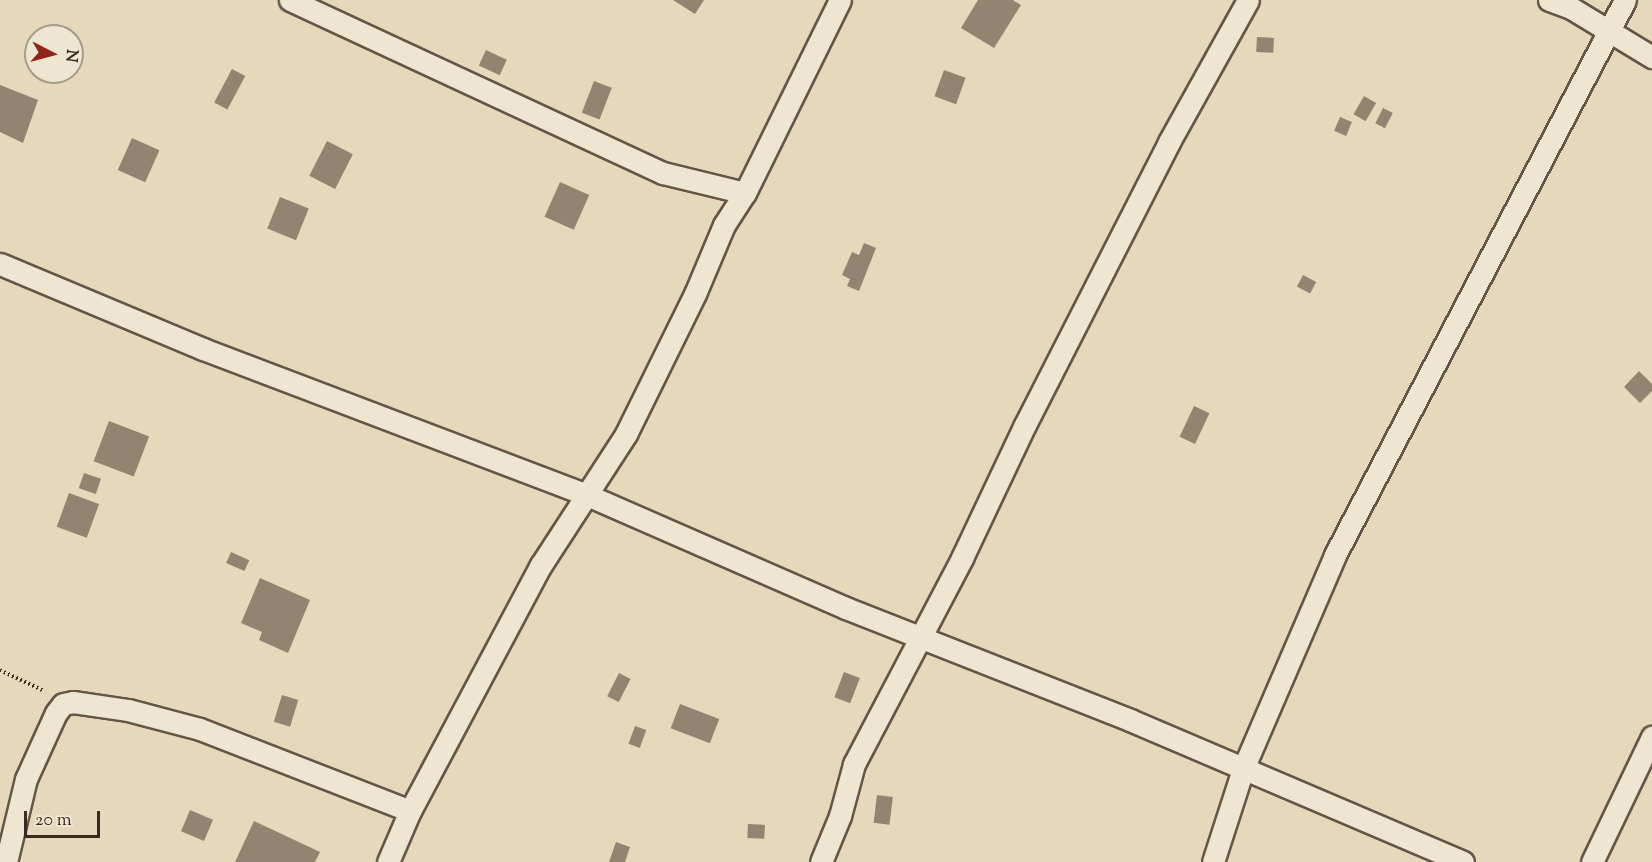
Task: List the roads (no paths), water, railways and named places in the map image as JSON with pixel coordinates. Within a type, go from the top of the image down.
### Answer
[{"type":"street","points":[[291,0],[318,5],[663,173],[745,193]]},
{"type":"street","points":[[388,862],[410,812],[542,565],[585,494],[626,434],[695,294],[724,225],[745,193],[840,0]]},
{"type":"street","points":[[821,862],[854,764],[962,558],[1025,425],[1169,142],[1248,0]]},
{"type":"street","points":[[1549,0],[1571,8],[1652,57]]},
{"type":"street","points":[[1213,862],[1243,769],[1335,555],[1625,0]]},
{"type":"street","points":[[0,264],[202,349],[585,494],[919,637],[1130,720],[1463,862]]},
{"type":"street","points":[[6,862],[26,779],[56,713],[63,704],[73,702],[140,712],[200,729],[410,812]]},
{"type":"street","points":[[1592,862],[1652,737]]}]
